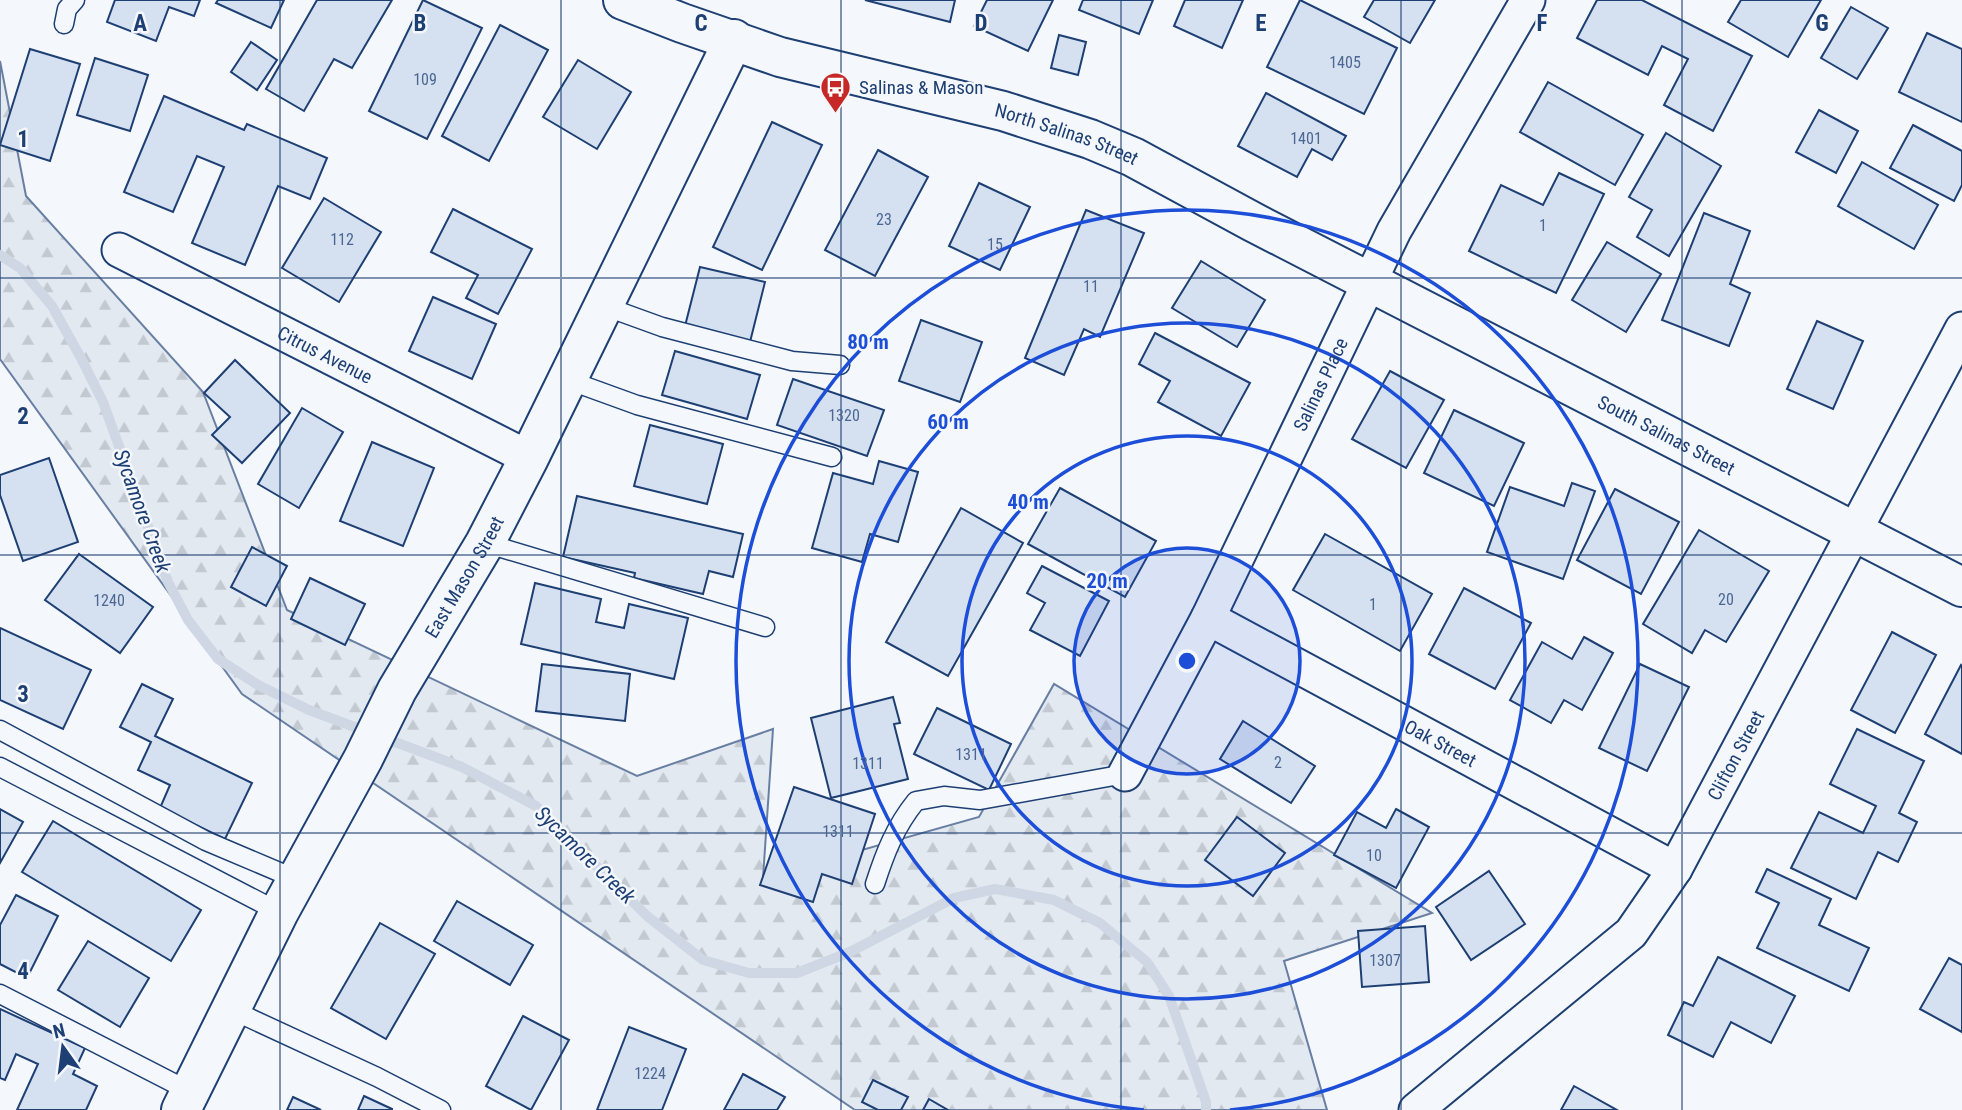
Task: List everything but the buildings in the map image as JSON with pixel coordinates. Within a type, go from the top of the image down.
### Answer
[{"type":"main road","name":"North Salinas Street","points":[[623,0],[780,57],[1003,111],[1090,139],[1133,157],[1370,282]]},
{"type":"main road","name":"East Mason Street","points":[[186,1101],[288,896],[363,759],[397,690],[485,543],[529,458],[734,39]]},
{"type":"main road","name":"South Salinas Street","points":[[1370,282],[1962,587]]},
{"type":"street","name":"Salinas Place","points":[[1125,774],[1208,618],[1394,231],[1528,0]]},
{"type":"street","name":"Citrus Avenue","points":[[119,250],[529,458]]},
{"type":"street","name":"Clifton Street","points":[[1416,1110],[1631,933],[1675,869],[1962,328]]},
{"type":"street","name":"Oak Street","points":[[1208,618],[1675,869]]},
{"type":"lane","points":[[64,24],[67,9],[75,0]]},
{"type":"lane","points":[[604,306],[662,327],[792,361],[841,365]]},
{"type":"lane","points":[[568,380],[638,405],[832,457]]},
{"type":"lane","points":[[485,543],[765,627]]},
{"type":"lane","points":[[0,730],[206,841],[288,896]]},
{"type":"lane","points":[[0,766],[288,896]]},
{"type":"lane","points":[[875,884],[886,849],[899,821],[916,801],[944,796],[980,800],[1125,774]]},
{"type":"lane","points":[[0,994],[186,1101]]},
{"type":"lane","points":[[230,1009],[377,1077],[441,1110]]},
{"type":"green space","points":[[0,61],[26,196],[203,392],[287,610],[637,776],[773,729],[763,878],[979,817],[1054,684],[1432,913],[1284,961],[1327,1110],[855,1110],[242,694],[0,359]]},
{"type":"waterway","name":"Sycamore Creek","points":[[0,255],[20,268],[52,306],[81,358],[103,402],[168,582],[188,620],[218,659],[258,685],[309,710],[462,767],[536,806],[647,916],[703,960],[749,973],[797,973],[850,952],[954,898],[995,889],[1054,900],[1100,923],[1147,962],[1169,996],[1206,1102],[1206,1110]]},
{"type":"place","name":"Salinas & Mason","points":[[836,114]]}]
